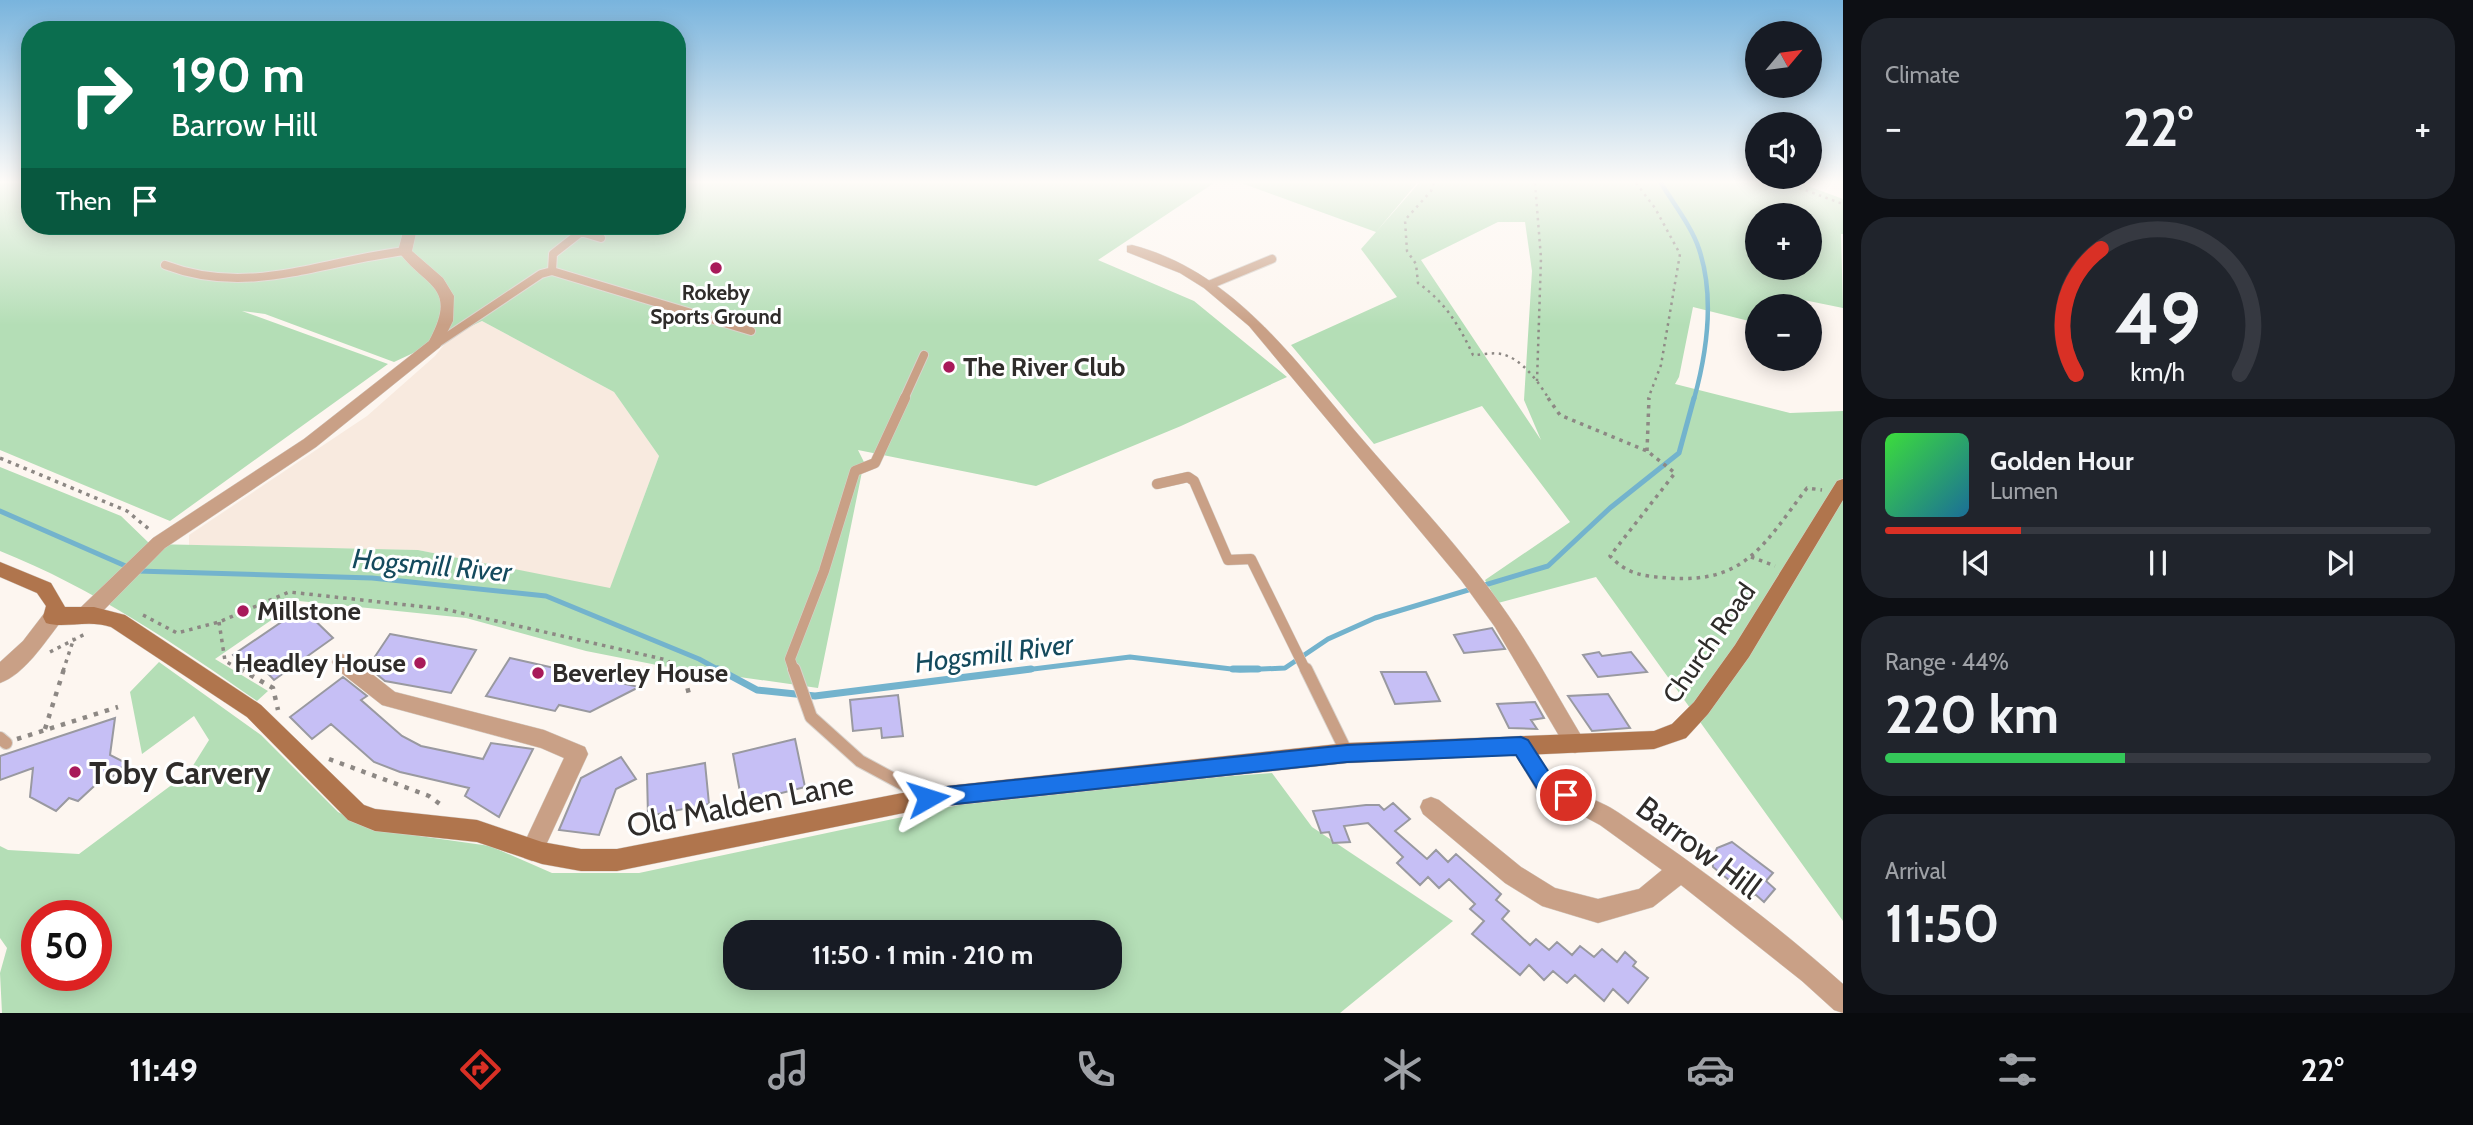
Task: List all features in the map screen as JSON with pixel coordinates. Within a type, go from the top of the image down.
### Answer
[{"type":"main road","name":"Church Road","points":[[1521,746],[1654,740],[1679,731],[1701,708],[1742,651],[1840,489]]},
{"type":"main road","points":[[0,569],[44,588],[56,605],[53,617]]},
{"type":"main road","name":"Old Malden Lane","points":[[53,617],[128,616],[254,711],[356,813],[375,820],[477,831],[533,850],[581,860],[617,860],[928,798],[1347,753],[1521,746]]},
{"type":"street","points":[[86,615],[159,543],[310,443],[435,344],[443,331],[450,305],[439,281],[413,262],[405,251],[409,235]]},
{"type":"street","points":[[1132,249],[1185,270],[1209,285],[1255,323],[1468,575],[1502,621],[1575,744]]},
{"type":"street","points":[[0,674],[30,647],[53,617]]},
{"type":"street","points":[[342,662],[389,699],[544,739],[576,754],[533,850]]},
{"type":"street","name":"Barrow Hill","points":[[1521,746],[1545,784],[1608,818],[1681,870],[1811,972],[1843,1001]]},
{"type":"street","points":[[1431,807],[1513,875],[1550,898],[1598,911],[1645,899],[1681,870]]},
{"type":"lane","points":[[552,271],[553,254],[577,235]]},
{"type":"lane","points":[[593,235],[601,237]]},
{"type":"lane","points":[[165,265],[191,276],[243,280],[285,275],[356,258],[405,251]]},
{"type":"lane","points":[[1209,285],[1272,259]]},
{"type":"lane","points":[[435,344],[541,274],[552,271],[751,331]]},
{"type":"lane","points":[[924,355],[875,464],[855,471],[824,571],[790,659],[811,717],[860,761],[928,798]]},
{"type":"lane","points":[[1157,484],[1188,477],[1194,481],[1228,560],[1251,559],[1347,753]]},
{"type":"path","points":[[1406,230],[1407,251],[1416,264],[1418,283],[1441,298],[1473,355],[1501,354],[1514,360],[1537,381],[1560,415],[1647,450],[1675,472],[1646,512],[1617,543],[1610,556],[1618,565],[1638,578],[1700,580],[1728,573],[1751,557],[1807,488],[1840,489]]},
{"type":"path","points":[[1537,381],[1541,258],[1539,230]]},
{"type":"path","points":[[1647,450],[1648,400],[1661,365],[1680,254],[1667,230]]},
{"type":"path","points":[[0,458],[127,511],[150,530],[159,543]]},
{"type":"path","points":[[1751,557],[1790,571]]},
{"type":"path","points":[[41,658],[75,638],[128,616],[177,633],[219,622],[289,592],[443,609],[667,660],[685,679],[689,694]]},
{"type":"path","points":[[219,622],[225,661],[273,688],[278,710],[288,719]]},
{"type":"path","points":[[45,729],[75,638]]},
{"type":"path","points":[[3,740],[118,707]]},
{"type":"path","points":[[327,758],[429,796],[448,810]]},
{"type":"shaded area","points":[[482,321],[614,392],[659,456],[610,589],[418,550],[189,545],[189,535],[367,416],[435,356],[452,335]]},
{"type":"green space","points":[[0,230],[21,230],[21,235],[686,235],[686,230],[1143,230],[1098,260],[1194,301],[1287,377],[1181,426],[1036,486],[858,450],[864,462],[818,688],[662,666],[586,651],[466,618],[299,601],[215,659],[268,691],[257,701],[133,618],[68,582],[0,551],[0,467],[121,516],[150,544],[418,550],[610,588],[659,456],[614,392],[482,321],[394,362],[265,314],[242,311],[388,364],[170,521],[0,450]]},
{"type":"green space","points":[[1377,230],[1481,230],[1421,260],[1541,440],[1524,400],[1532,271],[1526,230],[1745,230],[1745,280],[1822,280],[1822,230],[1843,230],[1843,308],[1822,304],[1822,294],[1745,294],[1745,320],[1693,307],[1679,377],[1675,384],[1790,413],[1843,411],[1843,921],[1596,577],[1498,603],[1485,580],[1570,522],[1482,406],[1374,444],[1291,345],[1397,297],[1361,249]]},
{"type":"green space","points":[[159,662],[261,735],[338,812],[370,829],[490,846],[552,873],[639,873],[1020,792],[1272,773],[1312,827],[1453,921],[1340,1013],[2,1013],[0,973],[7,948],[0,938],[0,846],[8,850],[79,854],[189,772],[209,740],[194,716],[142,754],[130,692]]},
{"type":"building","points":[[302,608],[333,638],[274,680],[258,663],[247,670],[233,655]]},
{"type":"building","points":[[1492,628],[1505,649],[1464,653],[1454,635]]},
{"type":"building","name":"Headley House","points":[[390,634],[476,650],[451,693],[385,681],[368,667]]},
{"type":"building","points":[[1599,652],[1602,656],[1631,652],[1647,672],[1598,677],[1583,655]]},
{"type":"building","name":"Beverley House","points":[[510,658],[639,687],[590,712],[559,705],[555,711],[486,696]]},
{"type":"building","points":[[1381,672],[1426,672],[1440,701],[1395,704]]},
{"type":"building","points":[[343,677],[367,696],[361,700],[402,736],[421,746],[483,759],[491,743],[533,749],[499,817],[465,796],[469,788],[400,772],[374,762],[331,724],[312,739],[290,717]]},
{"type":"building","points":[[1608,694],[1630,728],[1592,731],[1568,696]]},
{"type":"building","points":[[898,695],[903,736],[882,738],[881,728],[853,731],[850,700]]},
{"type":"building","points":[[1535,702],[1544,718],[1531,720],[1537,729],[1509,728],[1497,704]]},
{"type":"building","name":"Toby Carvery","points":[[115,718],[110,755],[126,763],[110,779],[105,776],[78,801],[69,798],[56,811],[30,797],[33,768],[0,780],[0,756]]},
{"type":"building","points":[[795,739],[805,787],[742,803],[733,754]]},
{"type":"building","points":[[621,757],[636,779],[616,789],[599,835],[559,830],[581,778]]},
{"type":"building","points":[[705,763],[709,804],[648,816],[647,774]]},
{"type":"building","points":[[1393,803],[1410,819],[1395,831],[1427,859],[1436,850],[1448,862],[1456,854],[1501,894],[1496,900],[1509,911],[1502,919],[1530,945],[1536,939],[1549,950],[1557,942],[1572,955],[1580,946],[1594,957],[1602,949],[1617,962],[1625,952],[1636,962],[1633,966],[1648,978],[1628,1003],[1613,989],[1604,1001],[1575,975],[1567,983],[1553,971],[1544,980],[1529,965],[1520,975],[1472,934],[1484,921],[1470,909],[1475,904],[1449,879],[1439,888],[1428,877],[1420,885],[1397,863],[1403,857],[1368,823],[1344,826],[1350,842],[1333,843],[1329,832],[1321,833],[1313,811],[1366,805],[1379,805],[1384,810]]},
{"type":"building","points":[[1732,842],[1773,873],[1766,881],[1775,889],[1764,902],[1755,894],[1751,898],[1713,867],[1712,860],[1717,848]]},
{"type":"waterway","name":"Hogsmill River","points":[[1690,230],[1704,267],[1708,305],[1706,344],[1694,399]]},
{"type":"waterway","name":"Hogsmill River","points":[[1017,671],[1130,657],[1240,670],[1285,668],[1328,639],[1375,618],[1548,566],[1610,508],[1679,453],[1694,398]]},
{"type":"waterway","name":"Hogsmill River","points":[[0,511],[128,567]]},
{"type":"waterway","name":"Hogsmill River","points":[[137,571],[372,578],[546,596],[699,659],[721,671]]},
{"type":"waterway","name":"Hogsmill River","points":[[718,669],[757,690],[815,696],[1031,669]]},
{"type":"waterway","name":"Hogsmill River","points":[[1233,669],[1258,669]]},
{"type":"place","name":"Rokeby Sports Ground","points":[[716,268]]},
{"type":"place","name":"The River Club","points":[[949,367]]},
{"type":"place","name":"Millstone","points":[[243,611]]},
{"type":"place","name":"Headley House","points":[[420,663]]},
{"type":"place","name":"Beverley House","points":[[538,673]]},
{"type":"place","name":"Toby Carvery","points":[[75,772]]},
{"type":"route","points":[[928,798],[1347,753],[1521,746],[1545,784],[1566,795]]}]
